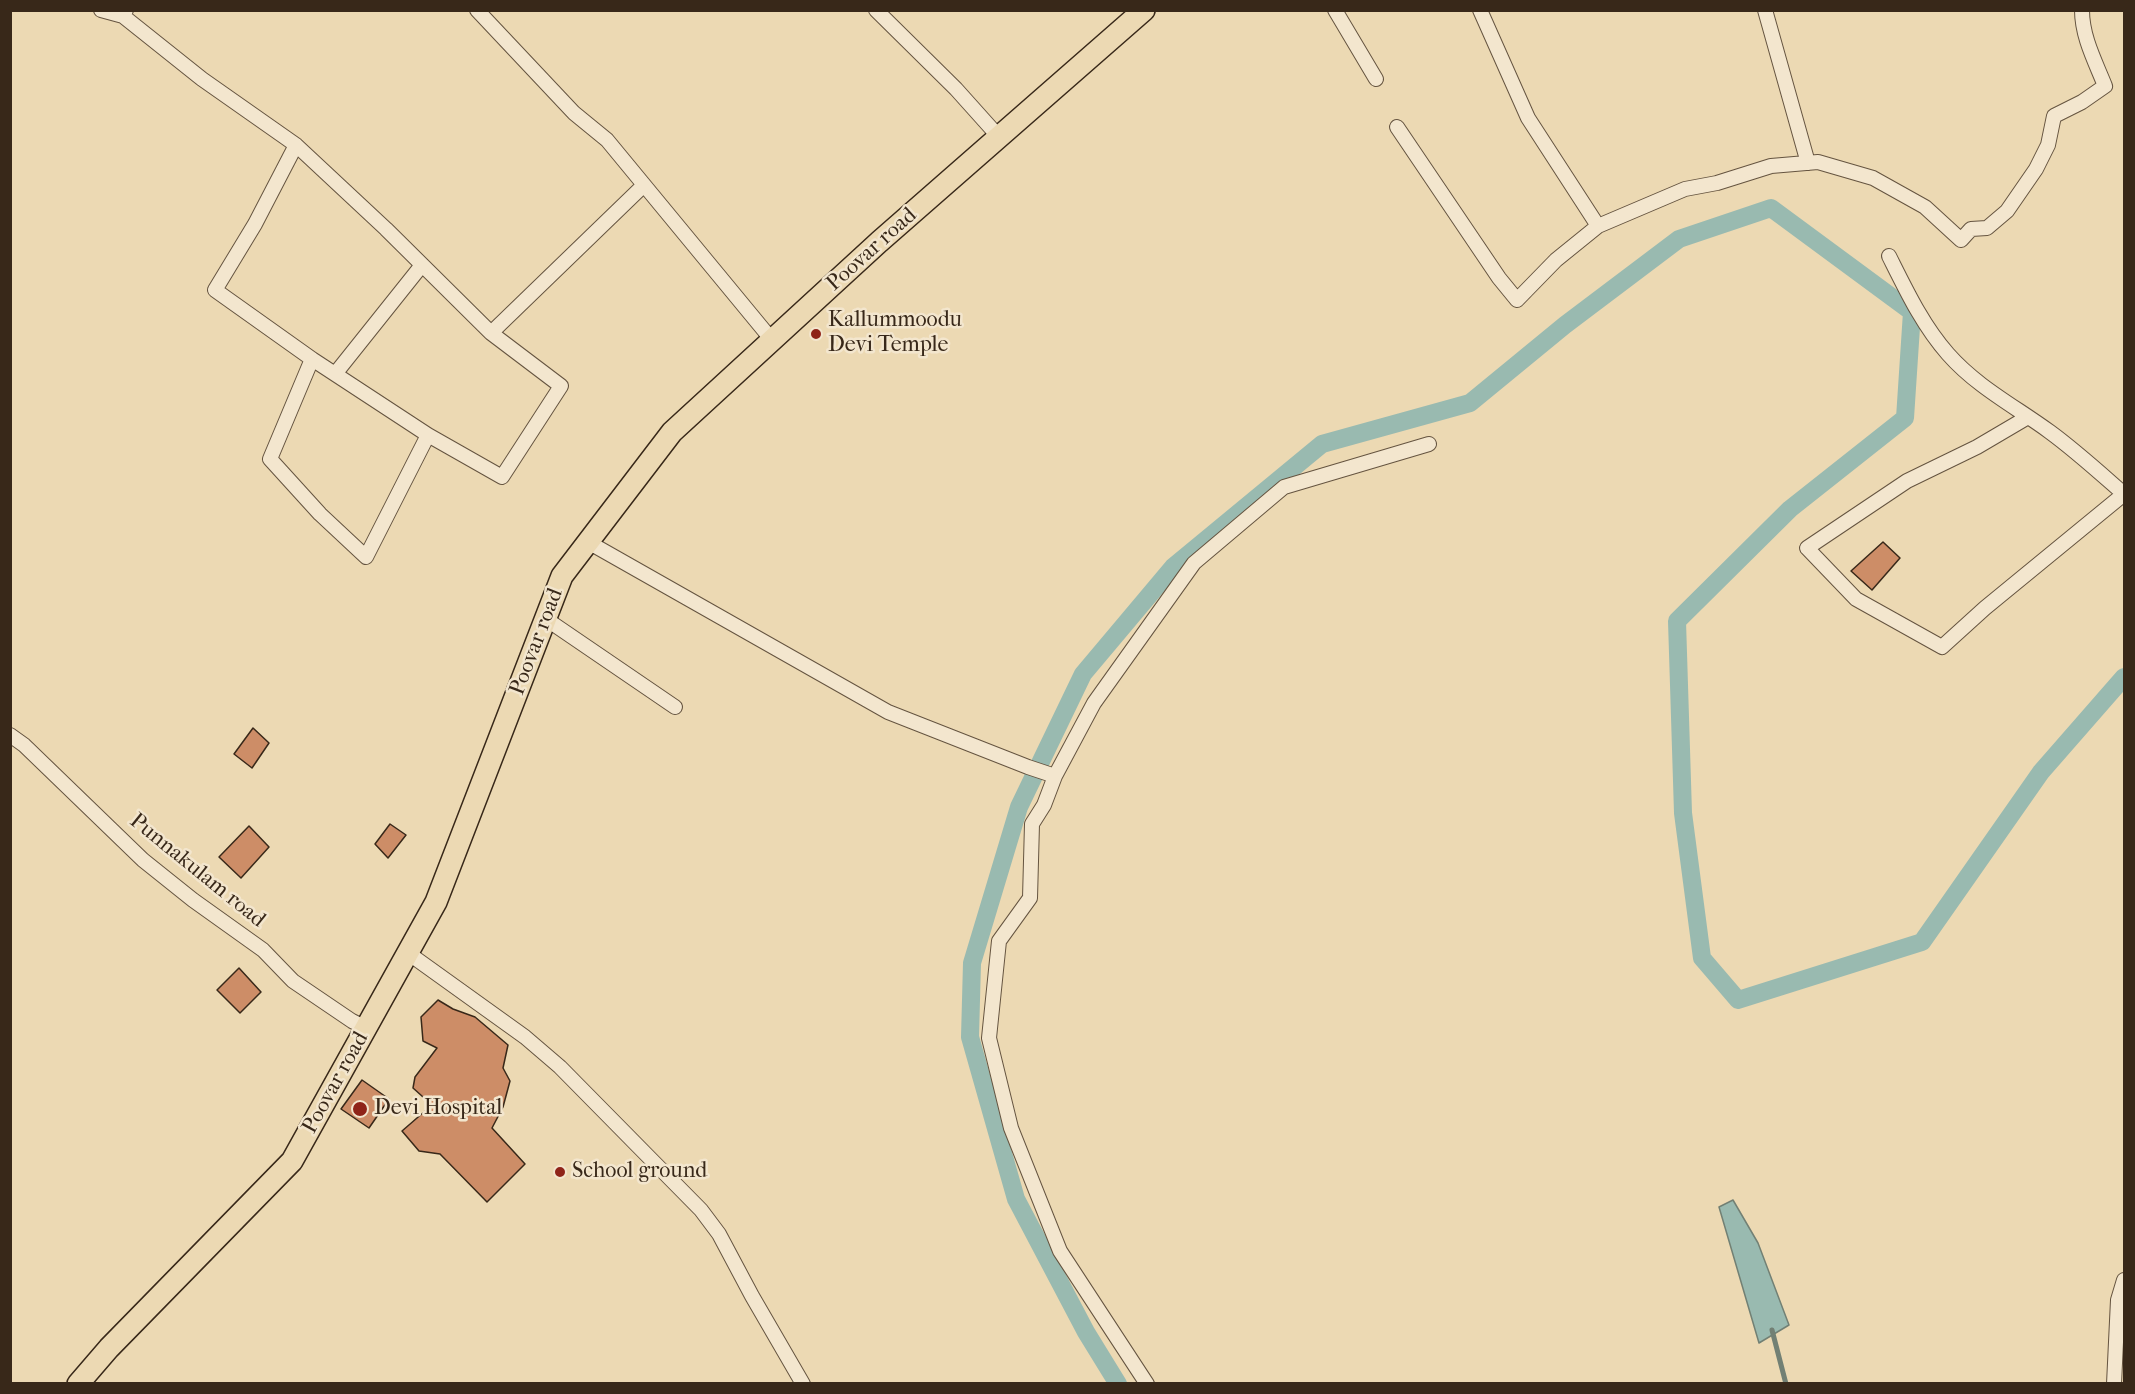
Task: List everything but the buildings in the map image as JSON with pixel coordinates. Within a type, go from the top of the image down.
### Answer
[{"type":"main road","name":"Poovar road","points":[[78,1383],[109,1348],[292,1161],[436,902],[562,576],[672,432],[879,242],[1144,10]]},
{"type":"street","points":[[100,10],[124,13],[202,79],[296,145],[491,333],[561,386],[502,477],[428,435],[312,359],[214,290],[255,224],[296,145]]},
{"type":"street","points":[[477,10],[574,113],[607,140],[772,340]]},
{"type":"street","points":[[876,10],[956,89],[999,137]]},
{"type":"street","points":[[1335,10],[1376,79]]},
{"type":"street","points":[[1480,10],[1528,118],[1598,226]]},
{"type":"street","points":[[1765,10],[1808,163]]},
{"type":"street","points":[[1397,126],[1499,278],[1517,300],[1556,260],[1598,226],[1685,189],[1717,183],[1771,166],[1818,162],[1873,178],[1925,207],[1961,240],[1971,229],[1987,228],[2007,211],[2036,169],[2048,145],[2054,116],[2082,102],[2105,86],[2088,47],[2082,10]]},
{"type":"street","points":[[491,333],[644,185]]},
{"type":"street","points":[[1889,256],[1906,290],[1949,356],[1990,391],[2050,432],[2124,494],[1942,647],[1856,599],[1808,548],[1907,481],[1977,447],[2028,417]]},
{"type":"street","points":[[335,374],[422,265]]},
{"type":"street","points":[[312,359],[270,459],[320,514],[366,557],[428,435]]},
{"type":"street","points":[[1147,1383],[1060,1251],[1011,1128],[989,1038],[999,941],[1030,898],[1032,824],[1044,806],[1053,775],[1095,704],[1194,563],[1284,487],[1429,444]]},
{"type":"street","points":[[588,542],[888,712],[1053,775]]},
{"type":"street","points":[[546,619],[675,707]]},
{"type":"street","name":"Punnakulam road","points":[[10,735],[24,745],[143,860],[193,900],[263,950],[293,981],[366,1028]]},
{"type":"street","points":[[408,953],[525,1037],[560,1068],[701,1210],[719,1234],[803,1383]]},
{"type":"street","points":[[2114,1383],[2118,1300],[2124,1280]]},
{"type":"water","points":[[1733,1200],[1758,1243],[1789,1325],[1759,1343],[1719,1207]]},
{"type":"waterway","points":[[1118,1384],[1086,1332],[1016,1199],[970,1037],[972,963],[1019,807],[1083,674],[1173,567],[1322,444],[1470,403],[1565,325],[1679,239],[1771,208],[1912,312],[1905,418],[1790,509],[1677,621],[1683,813],[1702,958],[1738,1000],[1922,942],[2041,772],[2124,677]]},
{"type":"waterway","points":[[1772,1330],[1786,1384]]},
{"type":"place","name":"Kallummoodu Devi Temple","points":[[816,334]]},
{"type":"place","name":"Devi Hospital","points":[[360,1109]]},
{"type":"place","name":"School ground","points":[[560,1172]]}]
